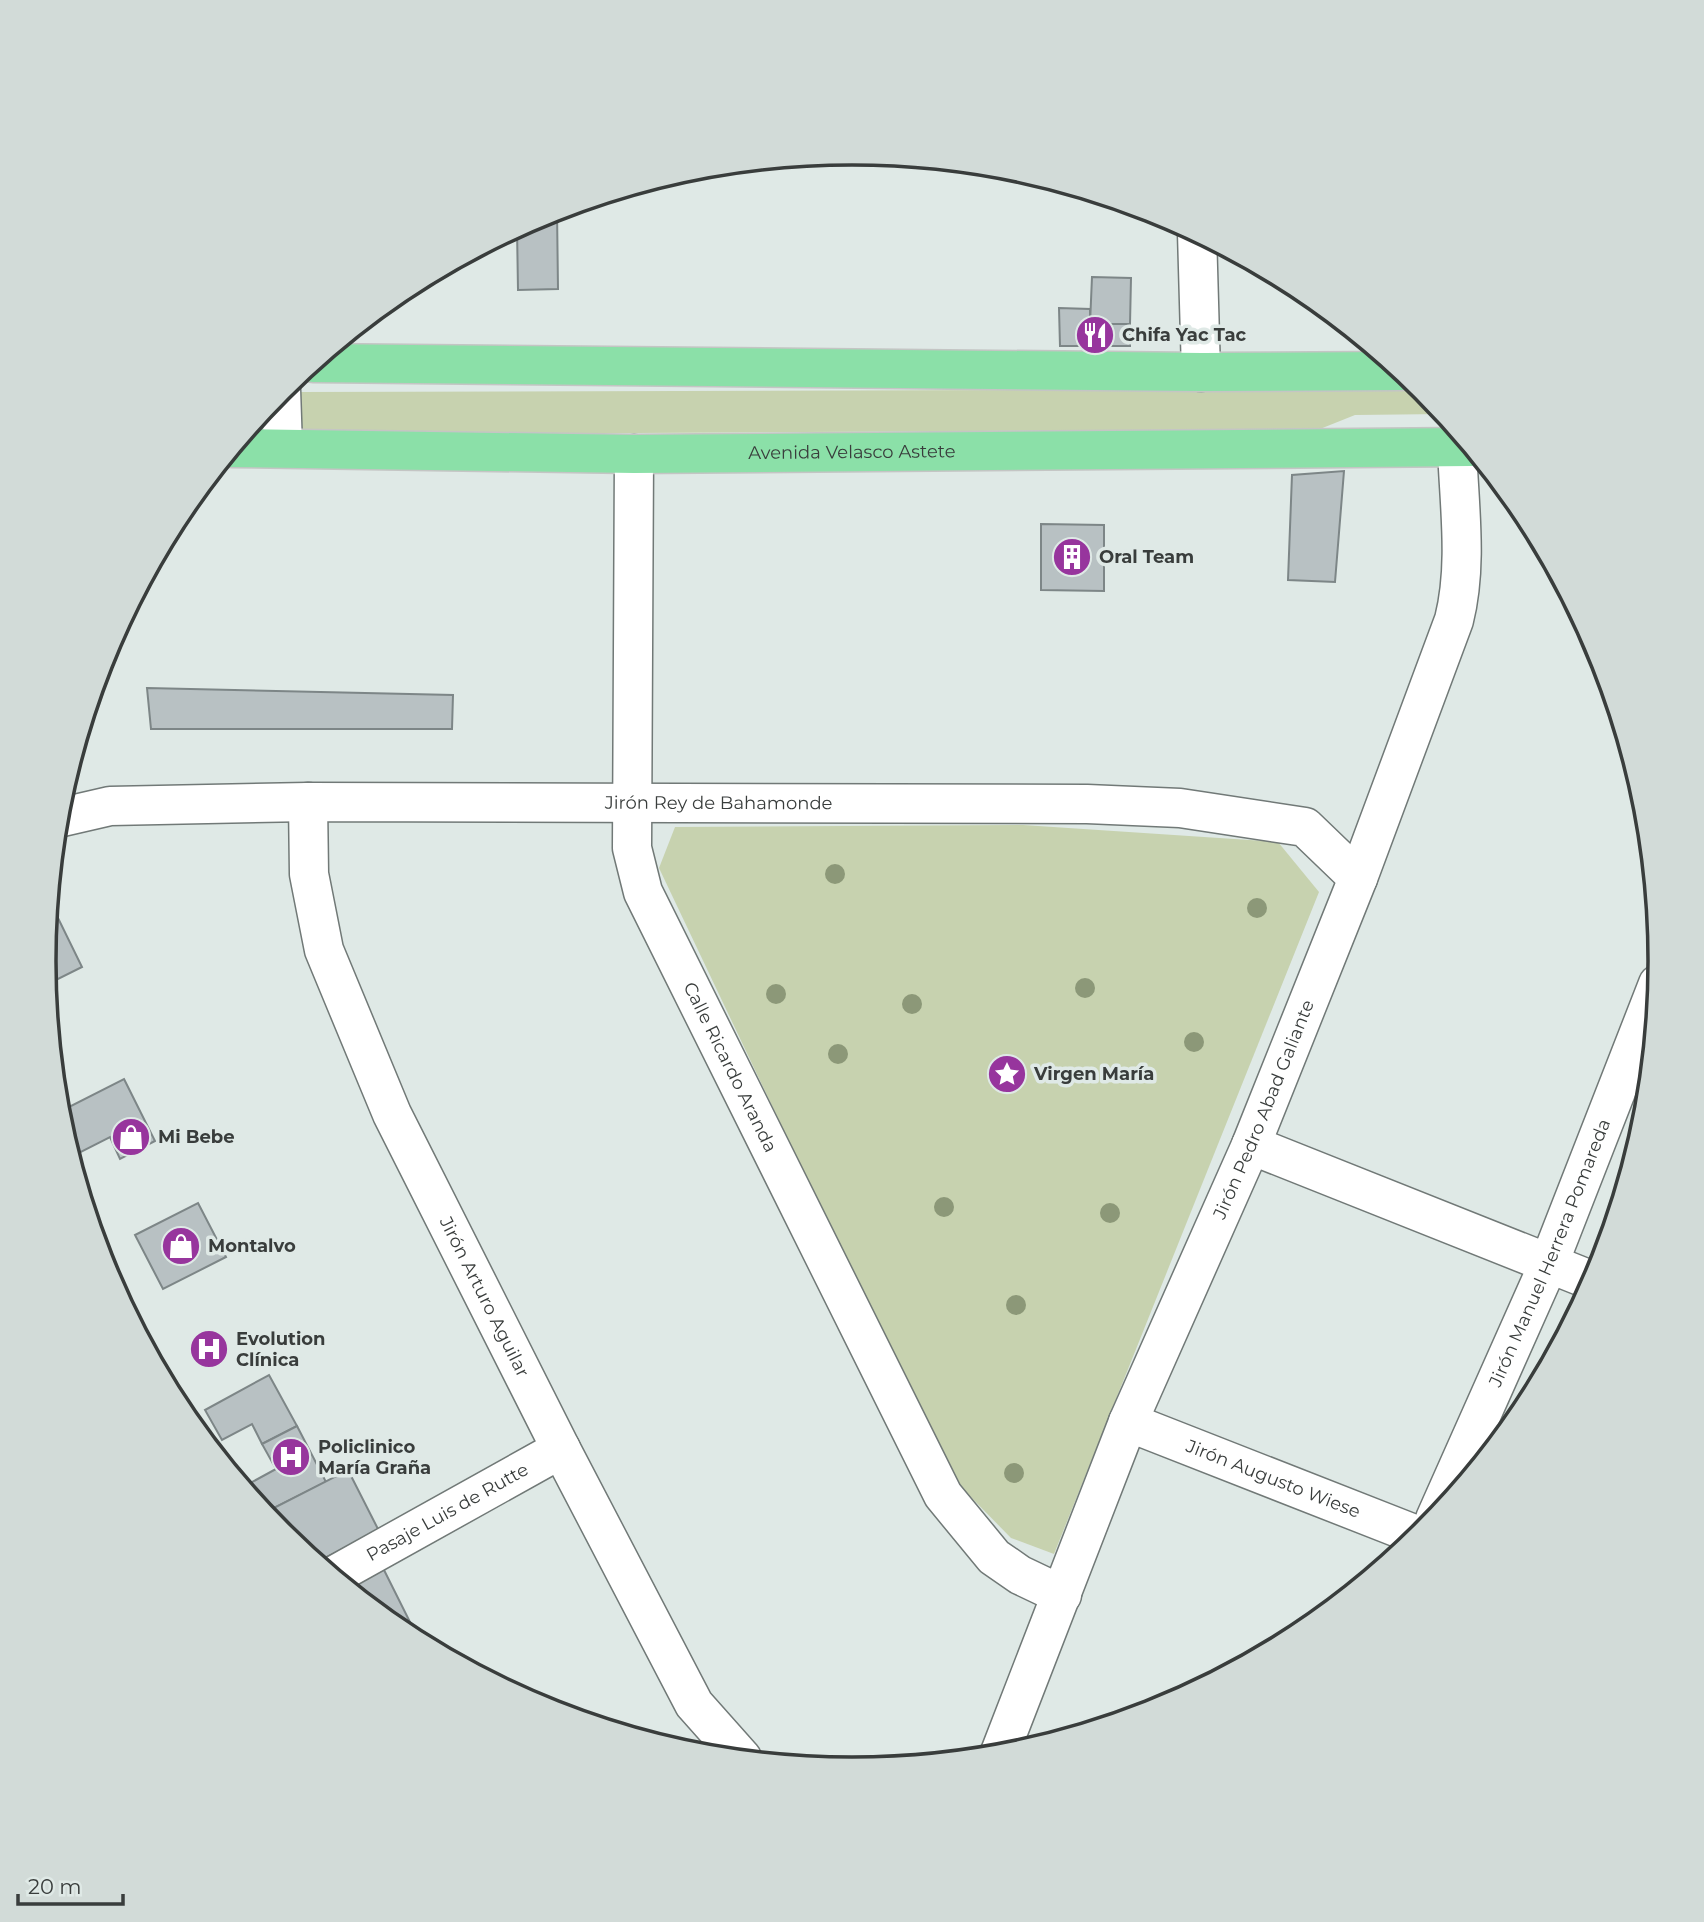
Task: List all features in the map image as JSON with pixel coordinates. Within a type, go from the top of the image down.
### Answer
[{"type":"main road","points":[[327,363],[1201,372],[1386,371]]},
{"type":"main road","name":"Avenida Velasco Astete","points":[[244,448],[634,454],[1460,448]]},
{"type":"street","points":[[1197,244],[1201,372]]},
{"type":"street","points":[[282,406],[283,448]]},
{"type":"street","name":"Jirón Pedro Abad Galiante","points":[[1004,1742],[1128,1422],[1251,1145],[1358,878],[1454,620],[1460,598],[1464,452]]},
{"type":"street","name":"Calle Ricardo Aranda","points":[[634,454],[632,848],[643,892],[943,1494],[994,1557],[1020,1575],[1062,1595]]},
{"type":"street","name":"Jirón Rey de Bahamonde","points":[[70,815],[110,806],[309,802],[1087,804],[1180,808],[1306,827],[1358,878]]},
{"type":"street","name":"Jirón Arturo Aguilar","points":[[309,802],[309,874],[324,950],[392,1114],[561,1449],[694,1704],[733,1748]]},
{"type":"street","name":"Jirón Manuel Herrera Pomareda","points":[[1449,1487],[1549,1263],[1646,1015]]},
{"type":"street","points":[[1251,1145],[1582,1277]]},
{"type":"street","name":"Jirón Augusto Wiese","points":[[1128,1422],[1407,1531]]},
{"type":"street","name":"Pasaje Luis de Rutte","points":[[341,1571],[561,1449]]},
{"type":"green space","points":[[1405,389],[1430,414],[1355,415],[1320,429],[306,435],[290,404],[301,392]]},
{"type":"green space","points":[[1023,825],[1278,842],[1319,892],[1054,1554],[1011,1538],[962,1488],[812,1190],[659,868],[675,827]]},
{"type":"building","points":[[557,222],[558,289],[518,290],[517,239]]},
{"type":"building","points":[[1092,277],[1131,278],[1130,324],[1090,324]]},
{"type":"building","name":"Chifa Yac Tac","points":[[1059,308],[1090,309],[1090,324],[1130,324],[1130,346],[1060,346]]},
{"type":"building","points":[[1344,471],[1335,582],[1288,580],[1292,475]]},
{"type":"building","name":"Oral Team","points":[[1041,524],[1104,525],[1104,591],[1041,590]]},
{"type":"building","points":[[147,688],[453,695],[452,729],[151,729]]},
{"type":"building","points":[[58,917],[82,967],[57,980]]},
{"type":"building","points":[[124,1079],[155,1141],[120,1159],[110,1137],[80,1153],[70,1107]]},
{"type":"building","name":"Montalvo","points":[[198,1203],[226,1257],[163,1289],[135,1235]]},
{"type":"building","points":[[269,1375],[297,1426],[262,1444],[252,1424],[222,1440],[205,1410]]},
{"type":"building","name":"Policlinico María Graña","points":[[297,1426],[326,1482],[274,1508],[251,1483],[276,1469],[262,1444]]},
{"type":"building","points":[[348,1470],[379,1531],[326,1558],[274,1508]]},
{"type":"building","points":[[383,1568],[411,1623],[367,1593],[355,1583]]},
{"type":"place","name":"Chifa Yac Tac","points":[[1095,335]]},
{"type":"place","name":"Oral Team","points":[[1072,557]]},
{"type":"place","name":"Virgen María","points":[[1007,1074]]},
{"type":"place","name":"Mi Bebe","points":[[131,1137]]},
{"type":"place","name":"Montalvo","points":[[181,1246]]},
{"type":"place","name":"Evolution Clínica","points":[[209,1349]]},
{"type":"place","name":"Policlinico María Graña","points":[[291,1457]]}]
